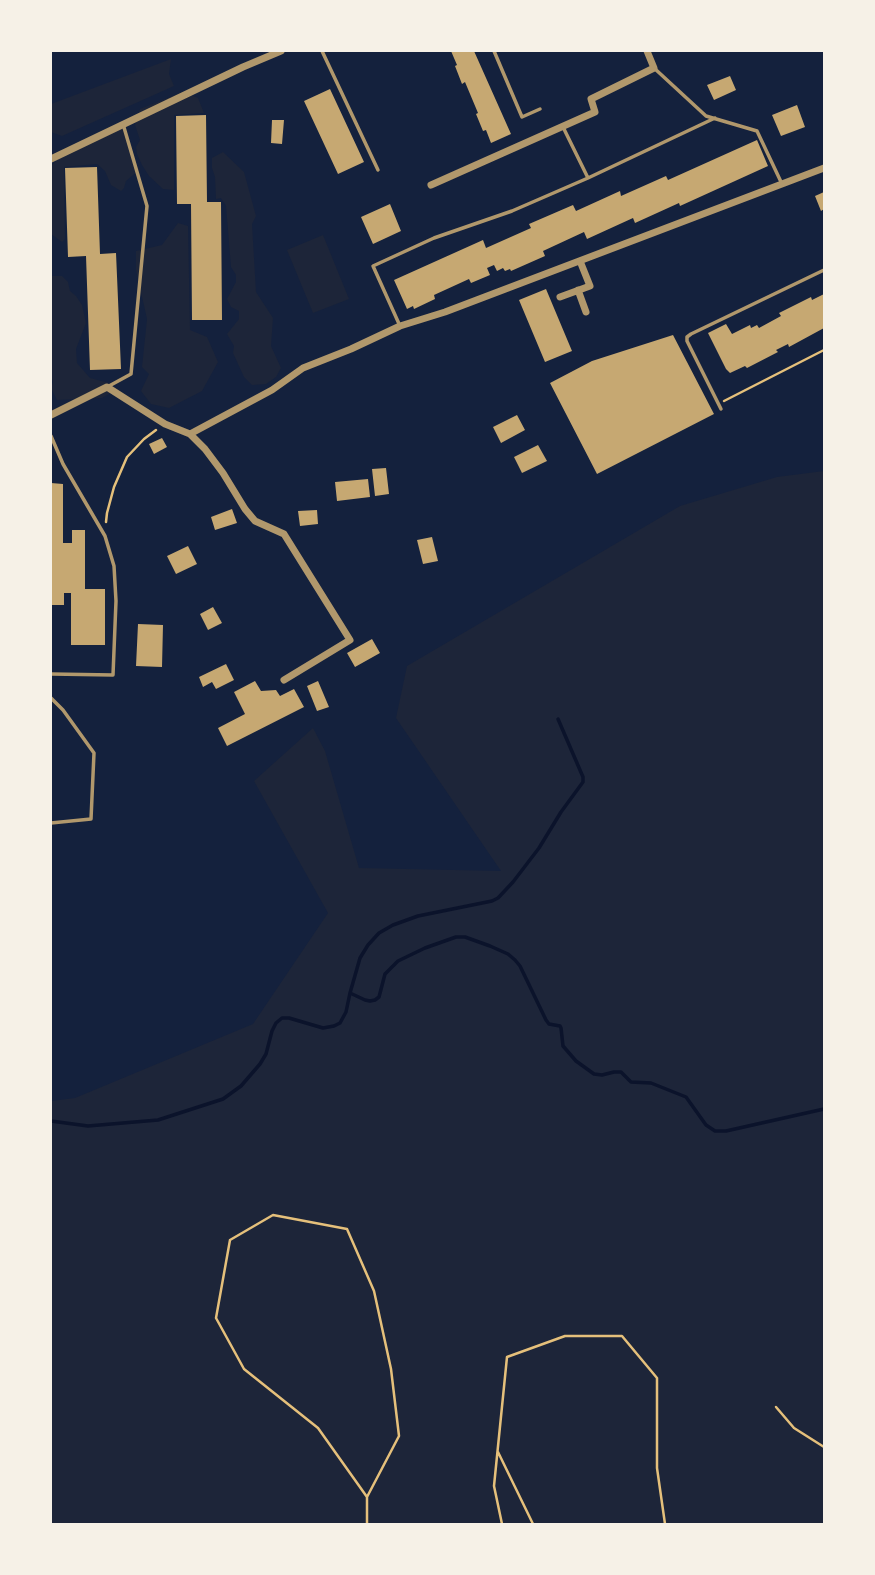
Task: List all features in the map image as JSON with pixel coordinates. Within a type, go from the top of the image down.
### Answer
[{"type":"street","points":[[51,159],[281,51]]},
{"type":"street","points":[[431,185],[595,112],[591,99],[654,68],[647,51]]},
{"type":"street","points":[[190,434],[272,390],[303,368],[400,326],[444,312],[824,168]]},
{"type":"street","points":[[560,298],[590,286],[580,261]]},
{"type":"street","points":[[578,290],[586,312]]},
{"type":"street","points":[[51,415],[107,387],[165,424],[190,434],[223,473],[244,509],[256,521],[285,534],[350,640],[284,680]]},
{"type":"lane","points":[[321,51],[378,170]]},
{"type":"lane","points":[[494,51],[522,117],[540,109]]},
{"type":"lane","points":[[654,68],[706,116],[757,131],[782,184]]},
{"type":"lane","points":[[400,326],[373,266],[434,238],[512,211],[715,118]]},
{"type":"lane","points":[[107,387],[131,374],[147,206],[124,124]]},
{"type":"lane","points":[[563,126],[588,178]]},
{"type":"lane","points":[[721,409],[687,337],[824,270]]},
{"type":"lane","points":[[51,436],[63,464],[105,536],[114,566],[116,601],[113,676],[51,674]]},
{"type":"lane","points":[[51,698],[94,752],[91,819],[51,823]]},
{"type":"path","points":[[718,404],[824,350]]},
{"type":"path","points":[[105,536],[107,513],[114,487],[127,457],[144,439],[165,424]]},
{"type":"path","points":[[367,1497],[318,1428],[244,1369],[216,1318],[230,1240],[273,1215],[347,1229],[373,1291],[391,1369],[399,1436],[367,1497],[367,1524]]},
{"type":"path","points":[[502,1524],[494,1486],[507,1357],[565,1336],[622,1336],[657,1378],[657,1468],[665,1524]]},
{"type":"path","points":[[776,1407],[794,1428],[824,1447]]},
{"type":"path","points":[[497,1450],[533,1524]]},
{"type":"shaded area","points":[[171,59],[169,74],[174,86],[62,136],[51,132],[51,104]]},
{"type":"shaded area","points":[[183,92],[198,98],[204,113],[174,115],[174,190],[163,189],[149,176],[137,154],[136,147],[140,140],[135,125],[140,109]]},
{"type":"shaded area","points":[[122,128],[139,170],[126,181],[121,191],[111,185],[105,171],[97,164],[64,167],[65,239],[62,242],[51,234],[51,166],[57,160]]},
{"type":"shaded area","points":[[223,152],[244,172],[256,216],[252,224],[256,292],[273,318],[271,346],[281,368],[276,377],[266,384],[252,385],[244,377],[227,334],[239,319],[239,311],[231,307],[227,299],[236,282],[236,275],[231,267],[226,206],[221,198],[216,199],[212,168],[212,158]]},
{"type":"shaded area","points":[[178,223],[188,226],[190,330],[207,337],[218,362],[202,391],[169,408],[151,404],[141,391],[149,374],[142,367],[147,319],[136,270],[136,251],[162,245]]},
{"type":"shaded area","points":[[323,235],[349,299],[313,313],[287,250]]},
{"type":"shaded area","points":[[52,276],[62,276],[82,305],[86,323],[76,349],[77,363],[90,378],[113,384],[111,393],[102,398],[57,400],[51,388]]},
{"type":"shaded area","points":[[824,471],[824,1524],[51,1524],[51,1101],[75,1098],[253,1024],[328,913],[254,781],[313,728],[325,751],[359,868],[501,871],[396,718],[407,666],[680,506],[777,477]]},
{"type":"building","points":[[451,51],[474,51],[511,134],[491,143],[486,130],[483,131],[465,82],[462,84]]},
{"type":"building","points":[[730,76],[736,90],[714,100],[707,85]]},
{"type":"building","points":[[330,89],[364,162],[338,174],[304,101]]},
{"type":"building","points":[[797,105],[805,127],[781,136],[772,115]]},
{"type":"building","points":[[206,115],[207,202],[221,202],[222,320],[192,320],[191,204],[177,204],[176,116]]},
{"type":"building","points":[[272,120],[284,120],[282,144],[271,143]]},
{"type":"building","points":[[757,140],[768,166],[680,206],[679,203],[635,223],[633,218],[587,239],[584,232],[543,251],[545,256],[511,271],[505,271],[503,268],[497,271],[494,265],[487,268],[490,275],[471,283],[469,279],[434,295],[435,299],[414,309],[413,306],[407,309],[394,280],[483,240],[486,248],[531,228],[529,224],[573,205],[576,211],[620,191],[621,196],[666,176],[668,180]]},
{"type":"building","points":[[97,167],[100,254],[116,253],[121,369],[90,370],[86,256],[68,257],[65,168]]},
{"type":"building","points":[[824,192],[824,209],[821,211],[815,196]]},
{"type":"building","points":[[390,204],[401,231],[373,244],[361,217]]},
{"type":"building","points":[[546,289],[572,351],[545,362],[519,300]]},
{"type":"building","points":[[824,294],[824,328],[789,347],[788,344],[776,350],[778,352],[747,368],[745,366],[730,373],[726,369],[708,333],[726,324],[732,334],[750,325],[751,328],[757,325],[759,328],[781,316],[779,313],[811,297],[812,300]]},
{"type":"building","points":[[673,335],[714,414],[597,474],[550,383],[592,361]]},
{"type":"building","points":[[517,415],[525,430],[501,443],[493,427]]},
{"type":"building","points":[[162,438],[167,447],[154,454],[149,444]]},
{"type":"building","points":[[538,445],[547,461],[522,473],[514,457]]},
{"type":"building","points":[[386,468],[389,494],[375,496],[372,469]]},
{"type":"building","points":[[368,479],[370,497],[337,501],[335,482]]},
{"type":"building","points":[[51,483],[63,484],[63,543],[72,543],[72,530],[85,530],[85,589],[105,589],[105,645],[71,645],[71,593],[64,593],[64,605],[51,605]]},
{"type":"building","points":[[232,509],[237,523],[215,530],[211,517]]},
{"type":"building","points":[[317,510],[318,524],[300,526],[298,511]]},
{"type":"building","points":[[432,537],[438,561],[423,564],[417,540]]},
{"type":"building","points":[[188,546],[197,564],[176,574],[167,556]]},
{"type":"building","points":[[213,607],[222,623],[208,630],[200,614]]},
{"type":"building","points":[[138,624],[163,625],[162,667],[136,666]]},
{"type":"building","points":[[372,639],[380,653],[355,667],[347,653]]},
{"type":"building","points":[[226,664],[234,680],[216,689],[212,682],[203,687],[199,677]]},
{"type":"building","points":[[255,681],[261,691],[276,690],[280,696],[294,689],[304,707],[227,746],[218,728],[245,714],[234,692]]},
{"type":"building","points":[[318,681],[329,707],[317,711],[307,686]]},
{"type":"waterway","points":[[51,1121],[88,1126],[158,1120],[223,1099],[241,1086],[260,1064],[266,1054],[272,1031],[282,1018],[323,1028],[340,1023],[346,1012],[360,958],[379,933],[418,916],[498,898],[539,848],[583,782],[558,719]]},
{"type":"waterway","points":[[350,993],[365,1000],[375,1000],[379,997],[385,974],[398,961],[425,948],[456,937],[465,937],[508,954],[515,960],[546,1020],[549,1024],[560,1026],[563,1046],[576,1061],[594,1074],[621,1072],[631,1082],[651,1083],[686,1097],[706,1125],[715,1131],[726,1131],[824,1109]]}]
